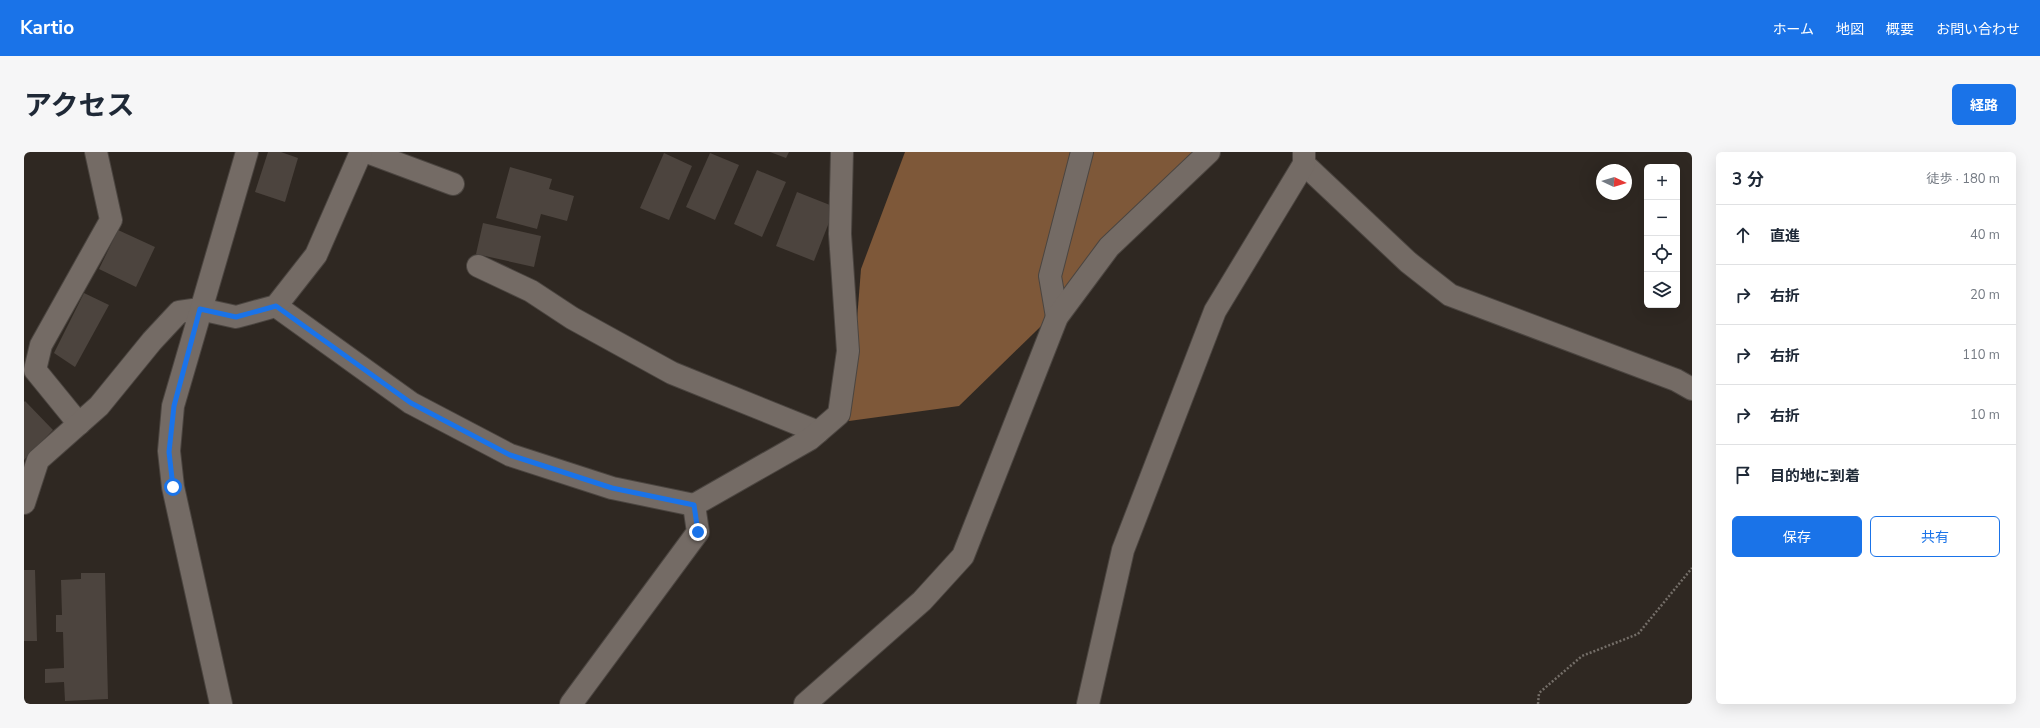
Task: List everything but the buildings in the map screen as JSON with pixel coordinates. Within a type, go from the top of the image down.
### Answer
[{"type":"street","points":[[79,424],[35,370],[41,345],[111,220],[96,152]]},
{"type":"street","points":[[221,704],[173,487],[169,452],[174,406],[200,309],[247,152]]},
{"type":"street","points":[[24,503],[38,460],[99,406],[152,340],[179,312],[200,309],[236,317],[276,306],[316,255],[361,152]]},
{"type":"street","points":[[366,152],[453,184]]},
{"type":"street","points":[[276,306],[411,403],[510,455],[612,488],[694,505],[810,439],[838,414],[848,351],[840,234],[842,152]]},
{"type":"street","points":[[1057,317],[1050,276],[1082,152]]},
{"type":"street","points":[[805,704],[922,601],[963,556],[1057,317],[1109,247],[1210,152]]},
{"type":"street","points":[[1088,704],[1123,550],[1215,312],[1304,158],[1408,262],[1450,295],[1676,380],[1692,389]]},
{"type":"street","points":[[478,266],[531,291],[572,318],[672,373],[818,432]]},
{"type":"street","points":[[571,704],[698,532],[694,505]]},
{"type":"path","points":[[1538,704],[1539,693],[1582,656],[1638,634],[1692,568]]},
{"type":"shaded area","points":[[905,152],[1220,152],[959,406],[849,421],[861,269]]},
{"type":"route","points":[[173,487],[169,452],[174,406],[200,309],[236,317],[276,306],[411,403],[510,455],[612,488],[694,505],[698,532]]}]
